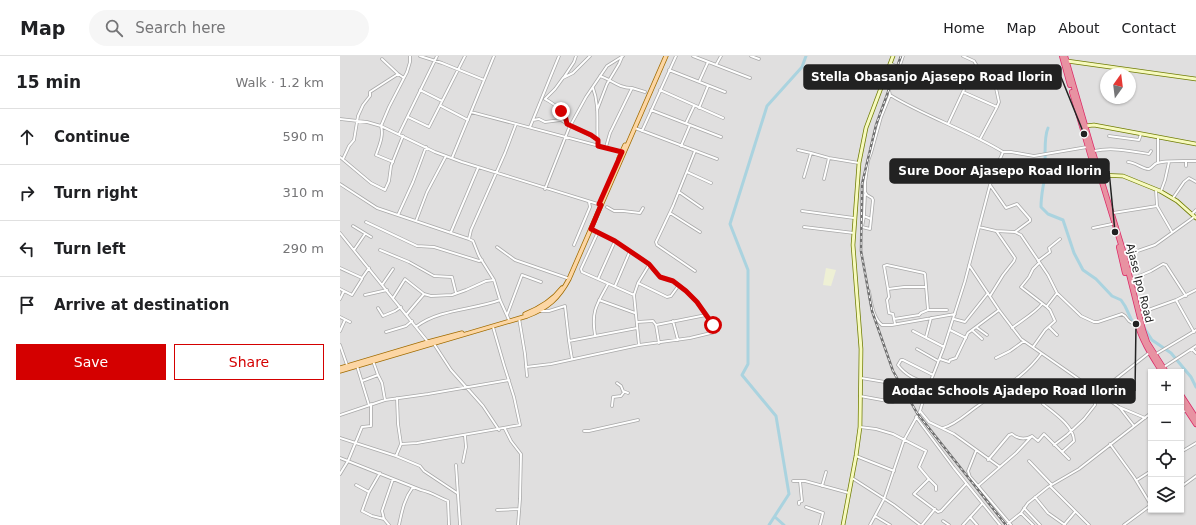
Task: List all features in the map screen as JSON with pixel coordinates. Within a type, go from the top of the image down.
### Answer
[{"type":"highway","name":"Ajase Ipo Road","points":[[1062,56],[1089,146],[1125,256],[1126,271],[1130,280],[1141,336],[1149,353],[1163,369]]},
{"type":"highway","name":"Ajase Ipo Road","points":[[1067,61],[1089,146],[1096,164],[1139,322],[1147,342],[1163,369]]},
{"type":"highway","points":[[1184,403],[1186,410],[1196,424]]},
{"type":"highway","points":[[1184,403],[1196,418]]},
{"type":"main road","points":[[341,369],[357,366],[428,342],[509,320],[538,309],[549,301],[559,291],[566,278],[635,128],[665,56]]},
{"type":"main road","points":[[341,369],[411,348],[434,344],[493,327],[537,312],[557,298],[563,290],[591,229],[622,152],[665,56]]},
{"type":"street","points":[[393,162],[376,155],[381,138],[381,126],[404,78],[410,62],[410,56]]},
{"type":"street","points":[[420,56],[484,80]]},
{"type":"street","points":[[398,134],[408,117],[437,56]]},
{"type":"street","points":[[408,117],[430,127],[465,56]]},
{"type":"street","points":[[452,158],[494,56]]},
{"type":"street","points":[[530,127],[558,56]]},
{"type":"street","points":[[541,101],[555,89],[574,62],[576,56]]},
{"type":"street","points":[[563,78],[573,73],[590,56]]},
{"type":"street","points":[[545,189],[566,137],[569,125],[607,66],[623,56]]},
{"type":"street","points":[[598,110],[610,80],[623,56]]},
{"type":"street","points":[[642,131],[676,56]]},
{"type":"street","points":[[693,56],[750,78]]},
{"type":"street","points":[[716,65],[721,56]]},
{"type":"street","points":[[751,56],[759,59]]},
{"type":"street","points":[[843,525],[860,427],[862,349],[855,271],[854,233],[859,163],[866,128],[894,56]]},
{"type":"street","points":[[865,192],[866,195],[873,198],[870,229],[863,228],[862,224],[864,216],[865,183],[868,161],[881,117],[890,95],[890,90],[904,56]]},
{"type":"street","points":[[948,124],[977,66],[974,61],[963,56]]},
{"type":"street","points":[[382,59],[404,78]]},
{"type":"street","points":[[1067,61],[1075,64],[1196,80]]},
{"type":"street","points":[[699,82],[708,62]]},
{"type":"street","points":[[890,63],[899,68]]},
{"type":"street","points":[[669,70],[726,92]]},
{"type":"street","points":[[343,159],[349,146],[354,140],[361,110],[370,96],[370,92],[398,74]]},
{"type":"street","points":[[600,76],[623,88],[632,88],[645,92]]},
{"type":"street","points":[[971,76],[996,88],[999,102],[980,139]]},
{"type":"street","points":[[699,108],[708,86]]},
{"type":"street","points":[[593,88],[596,95],[598,110],[598,146]]},
{"type":"street","points":[[606,148],[610,133],[632,88]]},
{"type":"street","points":[[420,90],[442,102]]},
{"type":"street","points":[[660,90],[722,118]]},
{"type":"street","points":[[963,92],[997,107]]},
{"type":"street","points":[[890,95],[919,111],[980,139],[1003,152],[1034,156],[1089,146]]},
{"type":"street","points":[[545,98],[565,115],[569,125]]},
{"type":"street","points":[[441,106],[468,120]]},
{"type":"street","points":[[686,123],[694,106]]},
{"type":"street","points":[[651,110],[721,137]]},
{"type":"street","points":[[471,112],[622,152]]},
{"type":"street","points":[[340,119],[381,126],[446,156],[478,168],[497,172],[545,189],[600,205]]},
{"type":"street","points":[[533,120],[539,119],[545,122],[561,120],[598,140]]},
{"type":"street","points":[[469,239],[471,230],[506,151],[516,124]]},
{"type":"street","points":[[681,146],[690,125]]},
{"type":"street","points":[[1085,126],[1094,125],[1196,144]]},
{"type":"street","points":[[635,128],[717,160]]},
{"type":"street","points":[[1109,136],[1139,140],[1141,134]]},
{"type":"street","points":[[340,157],[371,183],[384,190],[389,181],[393,162],[403,136]]},
{"type":"street","points":[[1158,137],[1158,163]]},
{"type":"street","points":[[398,215],[413,182],[426,147]]},
{"type":"street","points":[[1092,151],[1105,149],[1137,151],[1149,154],[1152,151]]},
{"type":"street","points":[[798,150],[829,158],[859,163]]},
{"type":"street","points":[[695,151],[656,244],[695,271]]},
{"type":"street","points":[[870,525],[884,499],[904,440],[920,411],[954,319],[990,185],[1003,152]]},
{"type":"street","points":[[804,177],[811,153]]},
{"type":"street","points":[[416,221],[427,192],[446,156]]},
{"type":"street","points":[[824,179],[829,158]]},
{"type":"street","points":[[1096,164],[1107,161]]},
{"type":"street","points":[[1186,161],[1186,166]]},
{"type":"street","points":[[1128,162],[1134,162],[1141,167],[1150,168],[1158,163],[1196,161]]},
{"type":"street","points":[[1160,191],[1165,180],[1169,162]]},
{"type":"street","points":[[451,232],[478,168]]},
{"type":"street","points":[[687,172],[711,183]]},
{"type":"street","points":[[1099,176],[1117,177],[1135,181],[1160,191],[1173,198],[1194,216]]},
{"type":"street","points":[[1173,198],[1185,181],[1189,178],[1196,182]]},
{"type":"street","points":[[340,184],[377,208],[451,232],[469,239],[474,243],[494,280],[500,300],[509,320]]},
{"type":"street","points":[[990,185],[1006,208],[1017,204],[1030,219],[1028,223],[1015,232]]},
{"type":"street","points":[[1156,190],[1157,206],[1172,232]]},
{"type":"street","points":[[679,192],[702,208]]},
{"type":"street","points":[[574,246],[590,207],[588,201]]},
{"type":"street","points":[[1111,213],[1157,206]]},
{"type":"street","points":[[607,207],[614,211],[634,213],[640,213],[642,208]]},
{"type":"street","points":[[1125,256],[1155,245],[1190,221],[1196,210]]},
{"type":"street","points":[[802,211],[854,218]]},
{"type":"street","points":[[670,213],[700,232]]},
{"type":"street","points":[[864,216],[871,219]]},
{"type":"street","points":[[366,222],[417,246],[434,247],[479,261],[482,260]]},
{"type":"street","points":[[1093,228],[1112,224]]},
{"type":"street","points":[[353,226],[371,237]]},
{"type":"street","points":[[804,227],[854,233]]},
{"type":"street","points":[[979,227],[996,231],[1015,232],[1021,235],[1048,275],[1057,293],[1082,316],[1094,322],[1102,322],[1122,314],[1129,321],[1139,322],[1196,290]]},
{"type":"street","points":[[526,366],[550,364],[715,332],[713,325],[694,298],[673,281],[660,277],[649,264],[630,251],[615,241],[591,229]]},
{"type":"street","points":[[990,296],[1015,258],[996,231]]},
{"type":"street","points":[[598,232],[581,271],[634,295]]},
{"type":"street","points":[[340,233],[428,342]]},
{"type":"street","points":[[354,250],[365,234]]},
{"type":"street","points":[[1033,347],[1045,330],[1055,321],[1047,306],[1042,304],[1021,286],[1029,277],[1038,262],[1050,252],[1049,248],[1060,239]]},
{"type":"street","points":[[598,279],[615,241]]},
{"type":"street","points":[[497,246],[515,260],[566,278]]},
{"type":"street","points":[[380,250],[416,266],[434,276],[452,277],[456,293]]},
{"type":"street","points":[[615,286],[630,251]]},
{"type":"street","points":[[639,346],[634,295],[638,283],[649,264]]},
{"type":"street","points":[[1130,280],[1163,264],[1166,265],[1186,296]]},
{"type":"street","points":[[895,324],[893,314],[889,313],[887,303],[889,297],[884,268],[885,265],[923,272],[925,274],[928,310]]},
{"type":"street","points":[[969,265],[1012,328],[1024,341],[1119,407],[1145,418]]},
{"type":"street","points":[[340,268],[362,278]]},
{"type":"street","points":[[340,289],[352,295],[369,268]]},
{"type":"street","points":[[382,285],[393,269]]},
{"type":"street","points":[[507,315],[522,275],[541,282]]},
{"type":"street","points":[[394,298],[405,279],[424,294],[431,296],[446,296],[494,280]]},
{"type":"street","points":[[638,283],[667,298],[671,296],[678,285]]},
{"type":"street","points":[[595,335],[593,322],[594,311],[608,284]]},
{"type":"street","points":[[888,289],[926,287]]},
{"type":"street","points":[[365,295],[387,290]]},
{"type":"street","points":[[340,299],[344,291]]},
{"type":"street","points":[[869,291],[872,306],[879,323],[882,325],[955,314]]},
{"type":"street","points":[[954,319],[965,322],[988,293]]},
{"type":"street","points":[[1047,306],[1057,293]]},
{"type":"street","points":[[406,314],[424,294]]},
{"type":"street","points":[[416,326],[425,320],[500,300]]},
{"type":"street","points":[[599,300],[635,313]]},
{"type":"street","points":[[1155,355],[1159,351],[1195,331],[1176,300]]},
{"type":"street","points":[[1012,328],[1032,312],[1037,310],[1042,304]]},
{"type":"street","points":[[537,312],[549,311],[565,306],[572,359]]},
{"type":"street","points":[[378,308],[383,316],[401,307]]},
{"type":"street","points":[[894,319],[919,315],[921,312],[928,310],[947,310]]},
{"type":"street","points":[[917,349],[939,360],[950,362],[950,360],[956,358],[968,333],[999,310]]},
{"type":"street","points":[[656,325],[706,315]]},
{"type":"street","points":[[340,317],[350,322]]},
{"type":"street","points":[[519,318],[526,354],[527,376]]},
{"type":"street","points":[[926,337],[931,318]]},
{"type":"street","points":[[340,331],[345,320]]},
{"type":"street","points":[[386,332],[406,326],[412,321]]},
{"type":"street","points":[[636,322],[653,321],[656,325],[659,343]]},
{"type":"street","points":[[673,321],[678,340]]},
{"type":"street","points":[[401,444],[465,436],[516,427],[520,424],[517,408],[493,327]]},
{"type":"street","points":[[976,327],[987,336]]},
{"type":"street","points":[[1049,327],[1057,335]]},
{"type":"street","points":[[569,340],[637,328]]},
{"type":"street","points":[[913,330],[944,347]]},
{"type":"street","points":[[950,330],[966,338]]},
{"type":"street","points":[[972,330],[982,339]]},
{"type":"street","points":[[996,358],[1010,351],[1024,341]]},
{"type":"street","points":[[434,344],[448,367],[483,406],[499,430]]},
{"type":"street","points":[[340,345],[347,366]]},
{"type":"street","points":[[1165,369],[1196,346]]},
{"type":"street","points":[[1192,348],[1196,353]]},
{"type":"street","points":[[1054,445],[1072,431],[1093,407],[1102,389],[1149,353]]},
{"type":"street","points":[[943,428],[1019,377],[1029,369],[1041,354]]},
{"type":"street","points":[[933,375],[903,360],[899,361],[898,365],[903,372],[914,379],[936,387],[940,397]]},
{"type":"street","points":[[373,361],[382,383],[385,400]]},
{"type":"street","points":[[340,474],[356,443],[362,427],[371,426],[370,404],[357,366]]},
{"type":"street","points":[[362,381],[378,375]]},
{"type":"street","points":[[861,378],[891,383]]},
{"type":"street","points":[[340,415],[385,400],[509,380]]},
{"type":"street","points":[[617,384],[621,386],[624,392],[628,393]]},
{"type":"street","points":[[612,406],[613,397],[621,396],[624,392]]},
{"type":"street","points":[[860,396],[893,402]]},
{"type":"street","points":[[396,456],[401,444],[398,424],[397,399]]},
{"type":"street","points":[[1043,404],[1072,431],[1074,441],[1062,452]]},
{"type":"street","points":[[1119,407],[1134,426]]},
{"type":"street","points":[[920,411],[929,422],[948,430],[988,460],[1000,467]]},
{"type":"street","points":[[1006,525],[1010,524],[1035,497],[1050,485],[1079,469],[1148,416]]},
{"type":"street","points":[[916,418],[966,484],[1000,525]]},
{"type":"street","points":[[584,431],[638,420]]},
{"type":"street","points":[[860,427],[894,434],[926,450],[919,467],[936,486],[936,490]]},
{"type":"street","points":[[505,429],[511,441],[521,454],[518,525]]},
{"type":"street","points":[[988,460],[1009,435],[1012,434],[1017,438],[1027,439],[1032,436]]},
{"type":"street","points":[[1032,436],[1038,440],[1043,434],[1046,434],[1054,445],[1069,459]]},
{"type":"street","points":[[463,462],[466,447],[465,436]]},
{"type":"street","points":[[978,486],[1032,436]]},
{"type":"street","points":[[340,438],[396,456],[420,466],[424,471],[457,493]]},
{"type":"street","points":[[1184,450],[1196,443]]},
{"type":"street","points":[[1110,444],[1136,480],[1148,500]]},
{"type":"street","points":[[976,451],[968,471],[970,477],[1010,524]]},
{"type":"street","points":[[856,456],[894,471]]},
{"type":"street","points":[[340,458],[448,501],[448,525]]},
{"type":"street","points":[[1029,461],[1088,525]]},
{"type":"street","points":[[456,465],[460,525]]},
{"type":"street","points":[[822,486],[826,472]]},
{"type":"street","points":[[380,473],[369,492],[362,512],[384,519]]},
{"type":"street","points":[[1136,480],[1148,473]]},
{"type":"street","points":[[1184,485],[1196,476]]},
{"type":"street","points":[[852,478],[921,525],[935,509]]},
{"type":"street","points":[[389,525],[384,519],[382,511],[393,479]]},
{"type":"street","points":[[929,479],[914,494],[938,512],[941,511],[966,484]]},
{"type":"street","points":[[793,481],[822,486],[849,494]]},
{"type":"street","points":[[799,504],[799,502],[802,501],[800,481]]},
{"type":"street","points":[[356,485],[369,492]]},
{"type":"street","points":[[399,525],[402,508],[412,487]]},
{"type":"street","points":[[1035,497],[1048,513],[1065,525],[1075,511]]},
{"type":"street","points":[[963,525],[983,504]]},
{"type":"street","points":[[806,507],[822,513],[820,525]]},
{"type":"street","points":[[1124,525],[1148,507]]},
{"type":"street","points":[[1024,508],[1040,525]]},
{"type":"street","points":[[497,510],[519,509]]},
{"type":"street","points":[[1021,513],[1033,525]]},
{"type":"street","points":[[875,516],[890,525]]},
{"type":"street","points":[[969,517],[977,525]]},
{"type":"street","points":[[943,521],[949,525]]},
{"type":"shaded area","points":[[340,56],[1196,56],[1196,525],[340,525]]},
{"type":"green space","points":[[826,268],[836,270],[831,286],[823,285]]},
{"type":"waterway","points":[[769,525],[789,494],[776,416],[742,375],[748,364],[748,270],[730,224],[767,106],[802,67],[806,56]]},
{"type":"waterway","points":[[1048,128],[1046,133],[1045,172],[1041,207],[1048,214],[1063,220],[1074,253],[1083,270],[1096,279],[1112,296],[1121,300],[1132,321],[1139,323]]},
{"type":"waterway","points":[[1143,326],[1152,340],[1171,353],[1191,377],[1196,387]]},
{"type":"waterway","points":[[775,517],[784,525]]},
{"type":"railway","points":[[901,56],[876,125],[862,184],[861,251],[872,311],[893,371],[917,413],[1006,525]]},
{"type":"place","name":"Stella Obasanjo Ajasepo Road Ilorin","points":[[1084,134]]},
{"type":"place","name":"Sure Door Ajasepo Road Ilorin","points":[[1115,232]]},
{"type":"place","name":"Aodac Schools Ajadepo Road Ilorin","points":[[1136,324]]},
{"type":"route","points":[[561,111],[565,115],[567,124],[591,135],[598,140],[598,146],[622,152],[599,204],[601,205],[591,229],[615,241],[649,264],[660,277],[673,281],[686,291],[694,298],[713,325]]}]
